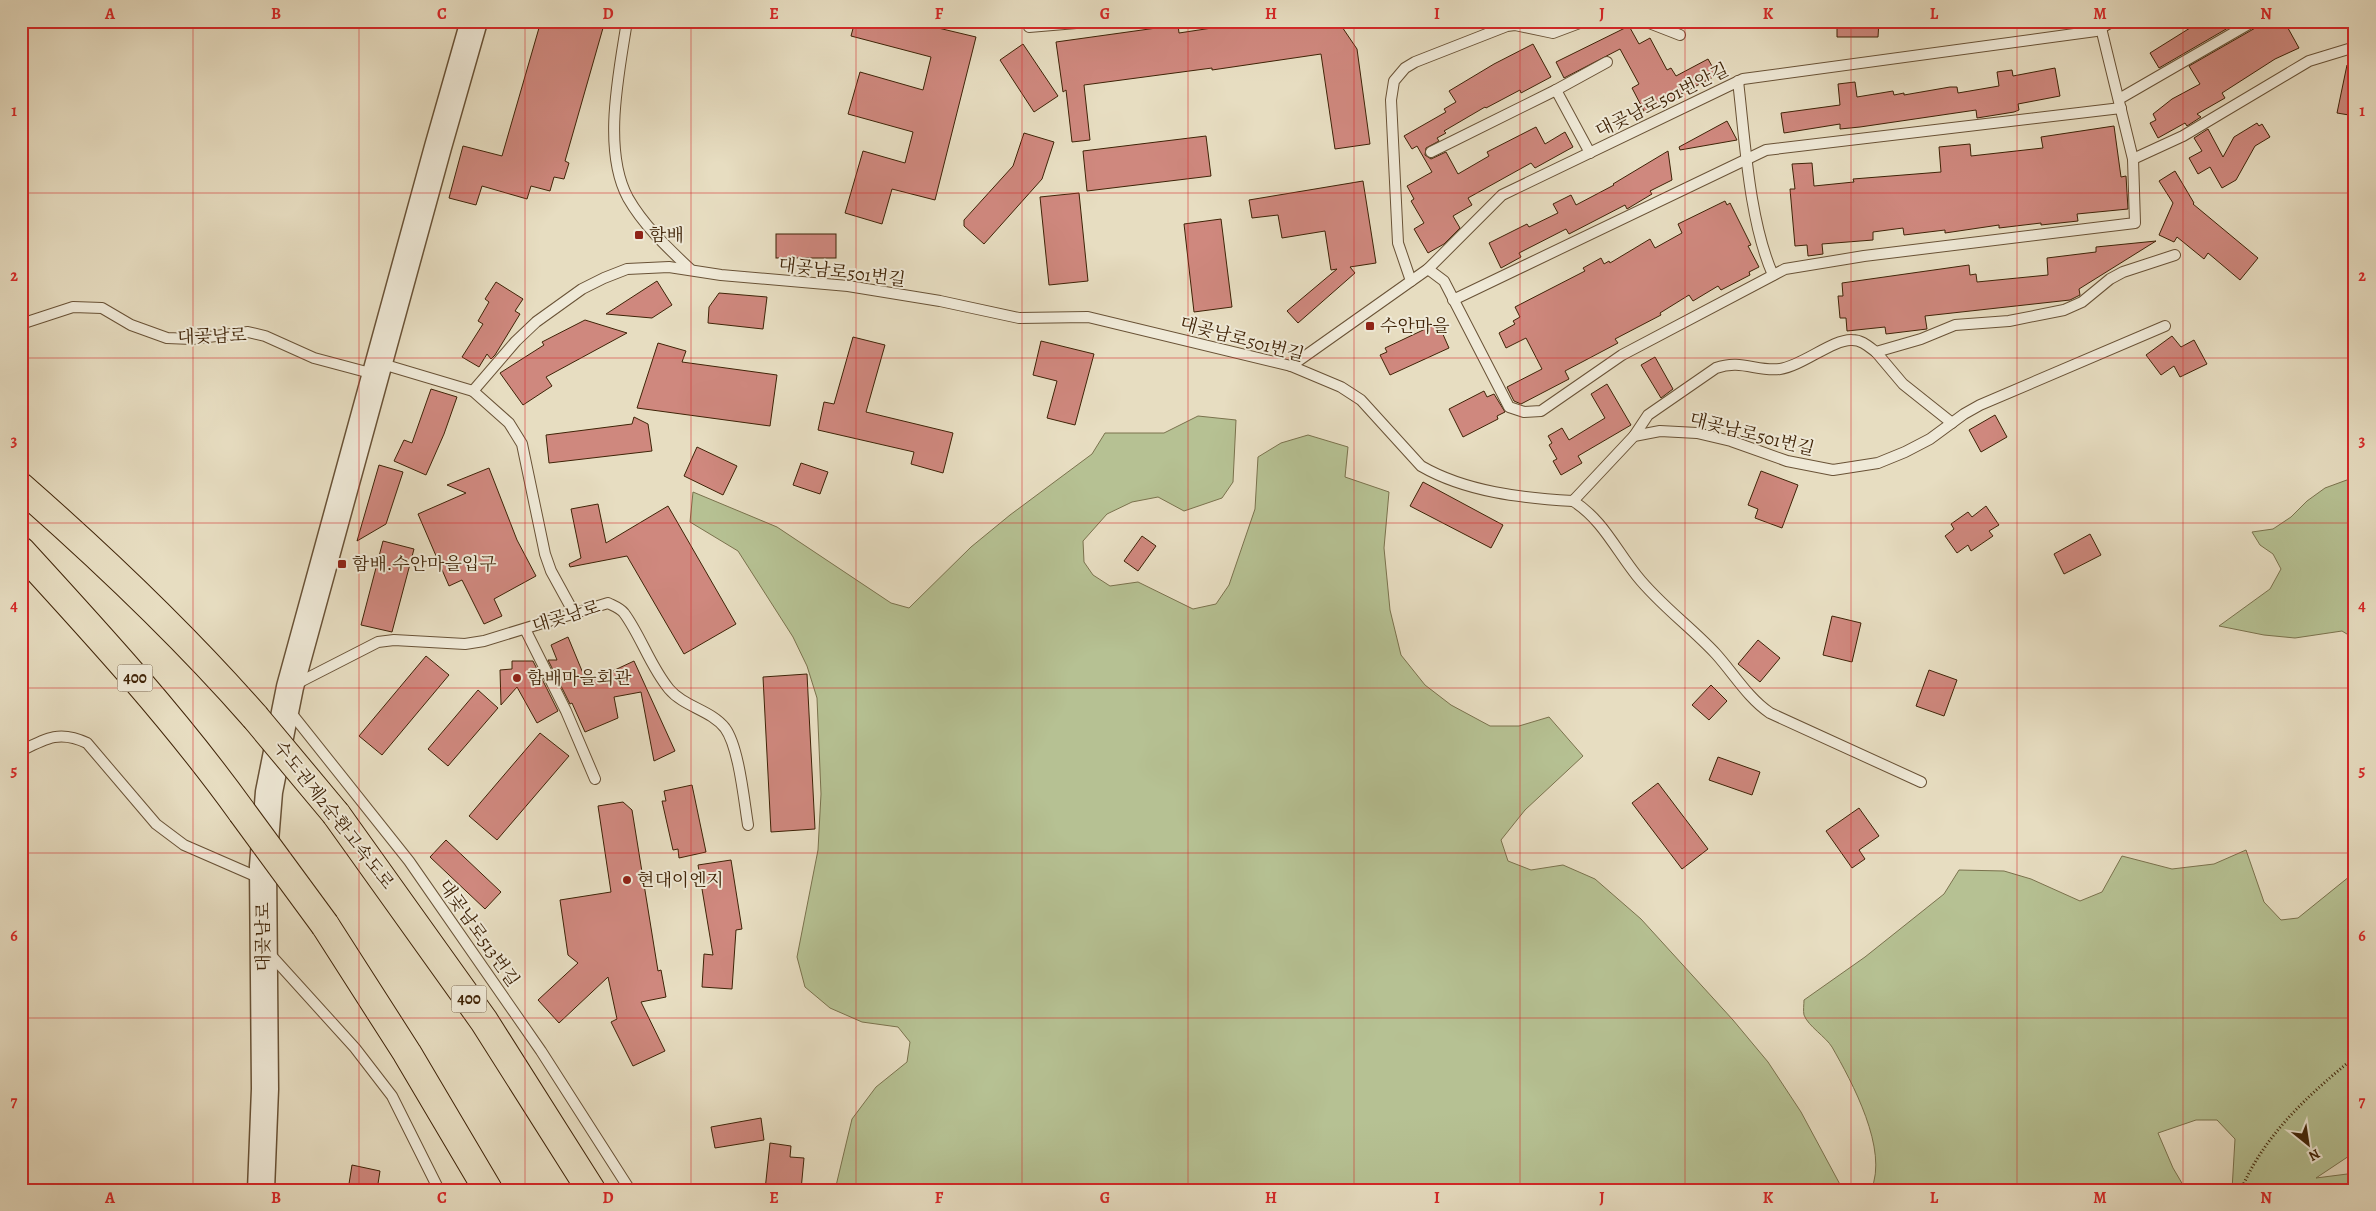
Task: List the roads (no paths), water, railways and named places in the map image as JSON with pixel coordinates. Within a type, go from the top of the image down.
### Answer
[{"type":"highway","name":"수도권제2순환고속도로","points":[[21,486],[128,585],[222,680],[336,814],[413,919],[484,1021],[591,1190]]},
{"type":"highway","name":"400","points":[[21,550],[108,646],[205,760],[325,925],[407,1053],[488,1190]]},
{"type":"street","name":"대곶남로","points":[[261,1190],[265,1089],[262,946],[263,880],[269,792],[288,696],[474,21]]},
{"type":"lane","points":[[627,21],[615,108],[617,160],[621,180],[628,197],[644,220],[691,270]]},
{"type":"lane","points":[[1029,27],[1100,21]]},
{"type":"lane","points":[[1411,281],[1398,244],[1391,115],[1394,81],[1405,68],[1415,62],[1506,26],[1515,25],[1553,33],[1585,21]]},
{"type":"lane","points":[[1644,21],[1680,35]]},
{"type":"lane","name":"대곶남로501번안길","points":[[1291,366],[1428,269],[1502,195],[1738,81],[2096,31],[2113,21]]},
{"type":"lane","points":[[1454,300],[1766,150],[2120,104],[2254,21]]},
{"type":"lane","points":[[1428,269],[1444,281],[1509,407],[1524,412],[1532,412],[1540,411],[1622,355],[1785,269],[1864,256],[2135,223],[2134,159],[2101,28]]},
{"type":"lane","points":[[2134,159],[2183,136],[2309,61],[2355,47]]},
{"type":"lane","points":[[1432,152],[1556,90],[1607,62]]},
{"type":"lane","points":[[1738,81],[1747,159],[1762,251],[1773,275]]},
{"type":"lane","points":[[1556,90],[1590,152]]},
{"type":"lane","points":[[1876,352],[1921,339],[1955,325],[2008,320],[2064,310],[2082,302],[2110,279],[2123,272],[2175,254]]},
{"type":"lane","name":"대곶남로501번길","points":[[473,391],[516,341],[536,322],[582,289],[604,278],[627,270],[669,266],[721,275],[848,286],[940,301],[1019,318],[1088,317],[1291,366],[1342,387],[1361,400],[1422,466],[1434,473],[1489,491],[1573,502]]},
{"type":"lane","name":"대곶남로","points":[[21,324],[73,308],[102,308],[131,325],[167,338],[192,339],[248,332],[265,336],[314,358],[377,369]]},
{"type":"lane","name":"대곶남로501번길","points":[[1634,436],[1660,431],[1697,433],[1731,442],[1787,461],[1833,470],[1871,464],[1905,452],[1930,440],[1980,405],[2165,326]]},
{"type":"lane","points":[[1921,782],[1770,713],[1759,706],[1716,654],[1649,590],[1597,520],[1585,509],[1573,502],[1634,436],[1648,415],[1716,368],[1736,364],[1763,370],[1782,369],[1851,339],[1863,342],[1876,352],[1904,384],[1952,423]]},
{"type":"lane","points":[[377,369],[473,391],[509,423],[522,444],[545,554],[551,571],[574,613]]},
{"type":"lane","name":"대곶남로","points":[[288,696],[378,642],[394,640],[465,644],[484,641],[608,603],[624,613],[647,655],[670,691],[685,702],[714,718],[725,728],[732,741],[748,825]]},
{"type":"lane","points":[[525,628],[566,711],[595,779]]},
{"type":"lane","name":"대곶남로513번길","points":[[288,696],[409,861],[541,1051],[630,1190]]},
{"type":"lane","points":[[21,752],[54,737],[72,736],[87,743],[156,824],[184,845],[263,880]]},
{"type":"lane","points":[[262,946],[322,1009],[392,1096],[439,1190]]},
{"type":"place","name":"함배","points":[[639,235]]},
{"type":"place","name":"수안마을","points":[[1370,326]]},
{"type":"place","name":"함배.수안마을입구","points":[[342,564]]},
{"type":"place","name":"함배마을회관","points":[[517,678]]},
{"type":"place","name":"현대이엔지","points":[[627,880]]}]
